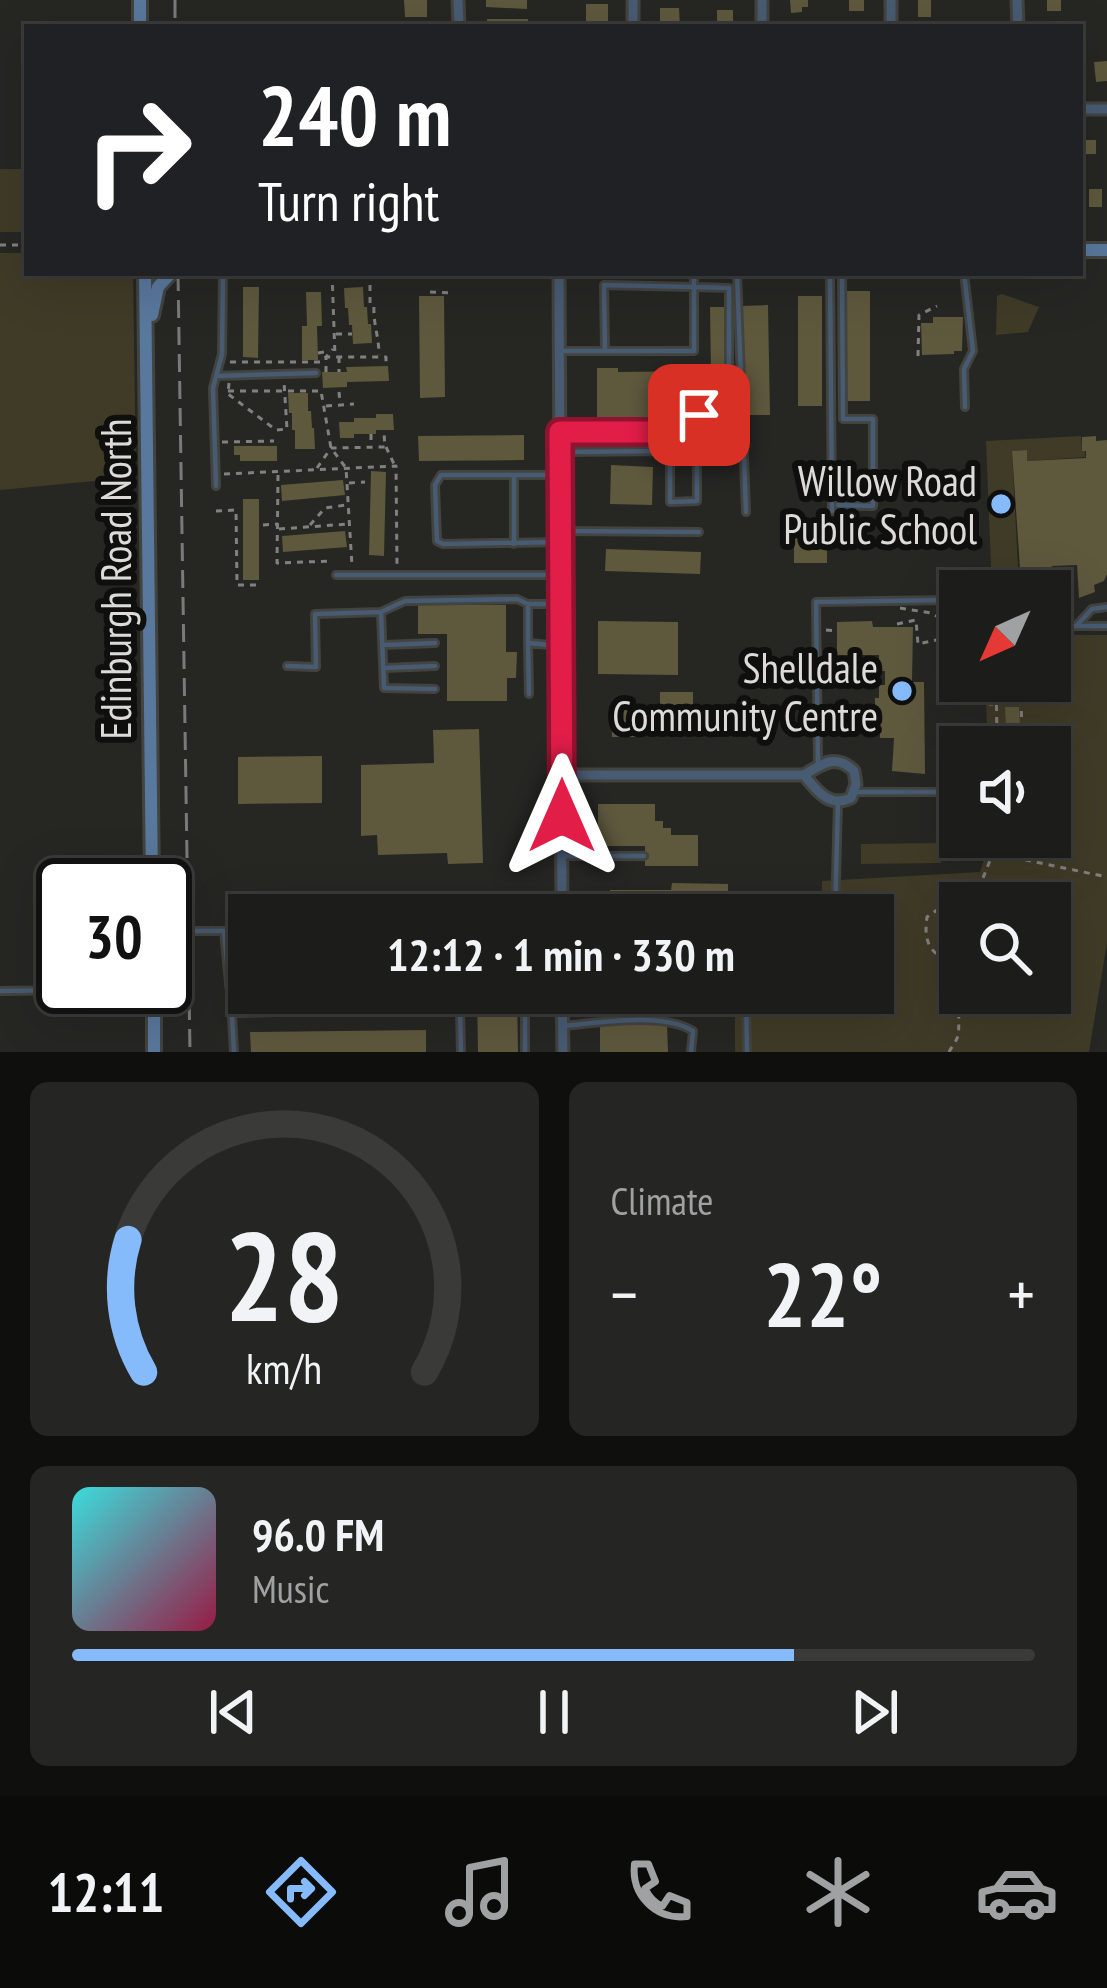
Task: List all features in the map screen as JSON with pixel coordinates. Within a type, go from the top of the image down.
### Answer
[{"type":"main road","name":"Edinburgh Road North","points":[[145,276],[152,858]]},
{"type":"main road","points":[[147,340],[158,287],[168,276]]},
{"type":"main road","points":[[154,1014],[154,1052]]},
{"type":"street","points":[[560,276],[562,894]]},
{"type":"street","points":[[562,775],[804,775],[837,760],[849,766],[856,778],[854,792],[838,802],[819,793],[804,775]]},
{"type":"street","points":[[562,1014],[562,1052]]},
{"type":"lane","points":[[216,486],[213,388],[220,362],[224,276]]},
{"type":"lane","points":[[560,352],[694,351],[694,276]]},
{"type":"lane","points":[[737,276],[746,512]]},
{"type":"lane","points":[[830,276],[835,508],[873,506],[873,419],[843,419],[842,276]]},
{"type":"lane","points":[[964,276],[973,351],[964,369],[965,407]]},
{"type":"lane","points":[[560,432],[669,432],[715,406],[729,406],[729,288],[604,285],[605,351]]},
{"type":"lane","points":[[216,376],[316,374]]},
{"type":"lane","points":[[560,452],[670,451],[670,502],[697,501],[697,468]]},
{"type":"lane","points":[[560,475],[441,475],[435,484],[437,541],[514,544],[560,537],[699,532]]},
{"type":"lane","points":[[514,475],[514,544]]},
{"type":"lane","points":[[336,575],[561,575]]},
{"type":"lane","points":[[287,666],[316,667],[315,614],[381,612],[405,601],[518,599],[528,604],[561,604]]},
{"type":"lane","points":[[818,766],[816,602],[939,601]]},
{"type":"lane","points":[[528,604],[529,694]]},
{"type":"lane","points":[[1077,626],[1092,608],[1107,607]]},
{"type":"lane","points":[[381,612],[384,688],[435,689]]},
{"type":"lane","points":[[1071,626],[1107,626]]},
{"type":"lane","points":[[382,645],[435,643]]},
{"type":"lane","points":[[528,643],[561,646]]},
{"type":"lane","points":[[383,668],[435,666]]},
{"type":"lane","points":[[854,792],[939,792]]},
{"type":"lane","points":[[836,894],[838,802]]},
{"type":"lane","points":[[562,856],[644,856]]},
{"type":"lane","points":[[192,931],[224,931],[228,972]]},
{"type":"lane","points":[[0,991],[36,990]]},
{"type":"lane","points":[[232,1014],[233,1052]]},
{"type":"lane","points":[[460,1014],[460,1052]]},
{"type":"lane","points":[[525,1014],[525,1052]]},
{"type":"lane","points":[[746,1014],[746,1052]]},
{"type":"lane","points":[[562,1026],[679,1022],[693,1030],[691,1052]]},
{"type":"path","points":[[332,276],[333,349],[339,372]]},
{"type":"path","points":[[370,276],[373,322],[379,330],[373,366]]},
{"type":"path","points":[[430,292],[453,293]]},
{"type":"path","points":[[333,299],[345,298]]},
{"type":"path","points":[[918,356],[919,315],[937,307]]},
{"type":"path","points":[[334,334],[352,334]]},
{"type":"path","points":[[220,362],[320,362],[333,349]]},
{"type":"path","points":[[318,353],[333,349]]},
{"type":"path","points":[[356,357],[356,367]]},
{"type":"path","points":[[326,358],[386,357],[386,365]]},
{"type":"path","points":[[326,358],[326,372]]},
{"type":"path","points":[[230,375],[228,394],[276,430],[287,429],[284,374]]},
{"type":"path","points":[[228,391],[321,391],[331,448],[346,468],[352,575]]},
{"type":"path","points":[[339,392],[340,405]]},
{"type":"path","points":[[313,403],[354,404]]},
{"type":"path","points":[[371,434],[371,447]]},
{"type":"path","points":[[384,434],[385,447]]},
{"type":"path","points":[[362,436],[362,448]]},
{"type":"path","points":[[347,440],[347,448]]},
{"type":"path","points":[[214,442],[274,441]]},
{"type":"path","points":[[331,448],[388,447],[395,466],[397,575]]},
{"type":"path","points":[[316,470],[331,448]]},
{"type":"path","points":[[242,466],[243,473]]},
{"type":"path","points":[[254,466],[255,473]]},
{"type":"path","points":[[216,475],[395,466]]},
{"type":"path","points":[[278,473],[278,563],[333,561]]},
{"type":"path","points":[[347,483],[365,482]]},
{"type":"path","points":[[309,526],[326,508],[349,505]]},
{"type":"path","points":[[216,511],[236,510],[237,585],[260,585]]},
{"type":"path","points":[[349,516],[363,515]]},
{"type":"path","points":[[262,525],[350,524]]},
{"type":"path","points":[[350,532],[362,532]]},
{"type":"path","points":[[387,532],[397,532]]},
{"type":"path","points":[[388,548],[397,548]]},
{"type":"path","points":[[351,550],[365,549]]},
{"type":"path","points":[[900,606],[939,618]]},
{"type":"path","points":[[897,624],[916,620],[918,644],[939,638]]},
{"type":"path","points":[[824,630],[837,631]]},
{"type":"path","points":[[988,702],[996,702],[997,735],[1022,734],[1022,702]]},
{"type":"path","points":[[950,1052],[960,1032],[957,983],[927,940],[927,917],[983,878],[991,858]]},
{"type":"path","points":[[1017,858],[1107,877]]},
{"type":"shaded area","points":[[0,169],[24,169],[24,232],[0,232]]},
{"type":"shaded area","points":[[0,253],[24,253],[24,276],[133,276],[136,477],[0,490]]},
{"type":"shaded area","points":[[997,296],[1039,307],[1028,332],[996,335]]},
{"type":"shaded area","points":[[1081,436],[1085,451],[1085,457],[1027,461],[1027,450],[1012,451],[1015,570],[991,570],[986,441]]},
{"type":"shaded area","points":[[1071,635],[1107,635],[1107,943],[1089,1052],[735,1052],[735,1014],[894,1014],[894,894],[822,894],[822,881],[980,872],[984,858],[1071,858],[1071,726],[987,726],[986,702],[1071,702]]},
{"type":"shaded area","points":[[939,843],[941,863],[861,864],[861,844]]},
{"type":"building","points":[[404,0],[427,0],[427,17],[405,17]]},
{"type":"building","points":[[486,0],[527,0],[527,9],[486,7]]},
{"type":"building","points":[[790,0],[808,0],[808,7],[791,13]]},
{"type":"building","points":[[849,0],[864,0],[864,11],[849,11]]},
{"type":"building","points":[[918,0],[931,0],[931,17],[918,17]]},
{"type":"building","points":[[1047,0],[1061,0],[1061,11],[1047,11]]},
{"type":"building","points":[[586,4],[608,4],[608,24],[586,24]]},
{"type":"building","points":[[660,8],[679,8],[680,24],[660,24]]},
{"type":"building","points":[[717,10],[733,10],[733,24],[717,24]]},
{"type":"building","points":[[487,19],[528,19],[528,24],[487,24]]},
{"type":"building","points":[[1107,61],[1107,81],[1096,82],[1094,62]]},
{"type":"building","points":[[1083,140],[1096,140],[1096,154],[1083,154]]},
{"type":"building","points":[[1089,189],[1102,189],[1102,207],[1089,207]]},
{"type":"building","points":[[243,287],[259,287],[258,358],[243,357]]},
{"type":"building","points":[[363,287],[372,343],[353,344],[344,288]]},
{"type":"building","points":[[845,291],[870,291],[870,401],[845,401]]},
{"type":"building","points":[[306,292],[321,292],[318,360],[302,360]]},
{"type":"building","points":[[419,296],[444,296],[445,397],[420,398]]},
{"type":"building","points":[[798,296],[822,296],[822,406],[798,406]]},
{"type":"building","points":[[768,305],[770,415],[743,415],[741,306]]},
{"type":"building","points":[[710,307],[726,307],[727,398],[683,398],[677,410],[664,410],[664,425],[597,425],[597,368],[711,374]]},
{"type":"building","points":[[933,317],[963,317],[962,351],[922,355],[921,323],[933,323]]},
{"type":"building","points":[[388,366],[389,381],[323,388],[322,372]]},
{"type":"building","points":[[288,393],[308,393],[315,449],[295,449]]},
{"type":"building","points":[[376,414],[393,414],[394,430],[340,438],[339,422],[376,418]]},
{"type":"building","points":[[524,435],[524,460],[419,461],[418,436]]},
{"type":"building","points":[[1082,437],[1107,440],[1107,574],[1094,585],[1095,592],[1079,598],[1077,565],[1015,570],[1020,568],[1012,451],[1027,450],[1027,461],[1086,458]]},
{"type":"building","points":[[234,446],[277,446],[277,461],[240,461]]},
{"type":"building","points":[[611,465],[653,467],[652,505],[610,504]]},
{"type":"building","points":[[371,471],[386,472],[384,556],[369,555]]},
{"type":"building","points":[[343,480],[345,495],[282,501],[281,485]]},
{"type":"building","points":[[243,499],[259,499],[259,580],[243,580]]},
{"type":"building","points":[[345,531],[347,547],[283,552],[282,536]]},
{"type":"building","points":[[794,535],[827,535],[827,563],[794,563]]},
{"type":"building","points":[[606,549],[701,552],[700,574],[605,571]]},
{"type":"building","points":[[418,604],[506,605],[506,652],[517,652],[516,678],[507,678],[507,701],[447,701],[447,634],[418,634]]},
{"type":"building","points":[[598,621],[678,622],[678,675],[598,674]]},
{"type":"building","name":"Shelldale Community Centre","points":[[872,621],[873,627],[913,627],[912,682],[924,682],[925,774],[892,771],[894,738],[880,738],[880,726],[875,726],[875,698],[879,698],[879,685],[885,685],[879,655],[837,655],[837,622]]},
{"type":"building","points":[[660,692],[693,692],[693,730],[640,730],[640,737],[612,737],[611,707],[660,707]]},
{"type":"building","points":[[1005,707],[1019,707],[1020,726],[1006,726]]},
{"type":"building","points":[[479,729],[483,863],[448,864],[447,853],[378,855],[377,835],[361,836],[361,765],[434,763],[433,730]]},
{"type":"building","points":[[322,756],[322,803],[238,804],[238,757]]},
{"type":"building","points":[[598,804],[655,804],[655,821],[671,828],[671,835],[698,835],[698,866],[645,866],[645,846],[598,846]]},
{"type":"building","points":[[672,883],[728,884],[728,894],[610,894],[610,890],[671,890]]},
{"type":"building","points":[[477,1014],[517,1014],[518,1052],[478,1052]]},
{"type":"building","points":[[667,1024],[668,1052],[600,1052],[600,1025]]},
{"type":"building","points":[[426,1030],[426,1052],[251,1052],[250,1032]]},
{"type":"railway","points":[[175,0],[175,24]]},
{"type":"railway","points":[[178,276],[190,1052]]},
{"type":"place","name":"Willow Road Public School","points":[[1001,504]]},
{"type":"place","name":"Shelldale Community Centre","points":[[902,691]]},
{"type":"route","points":[[562,816],[560,432],[669,432],[699,415]]}]
